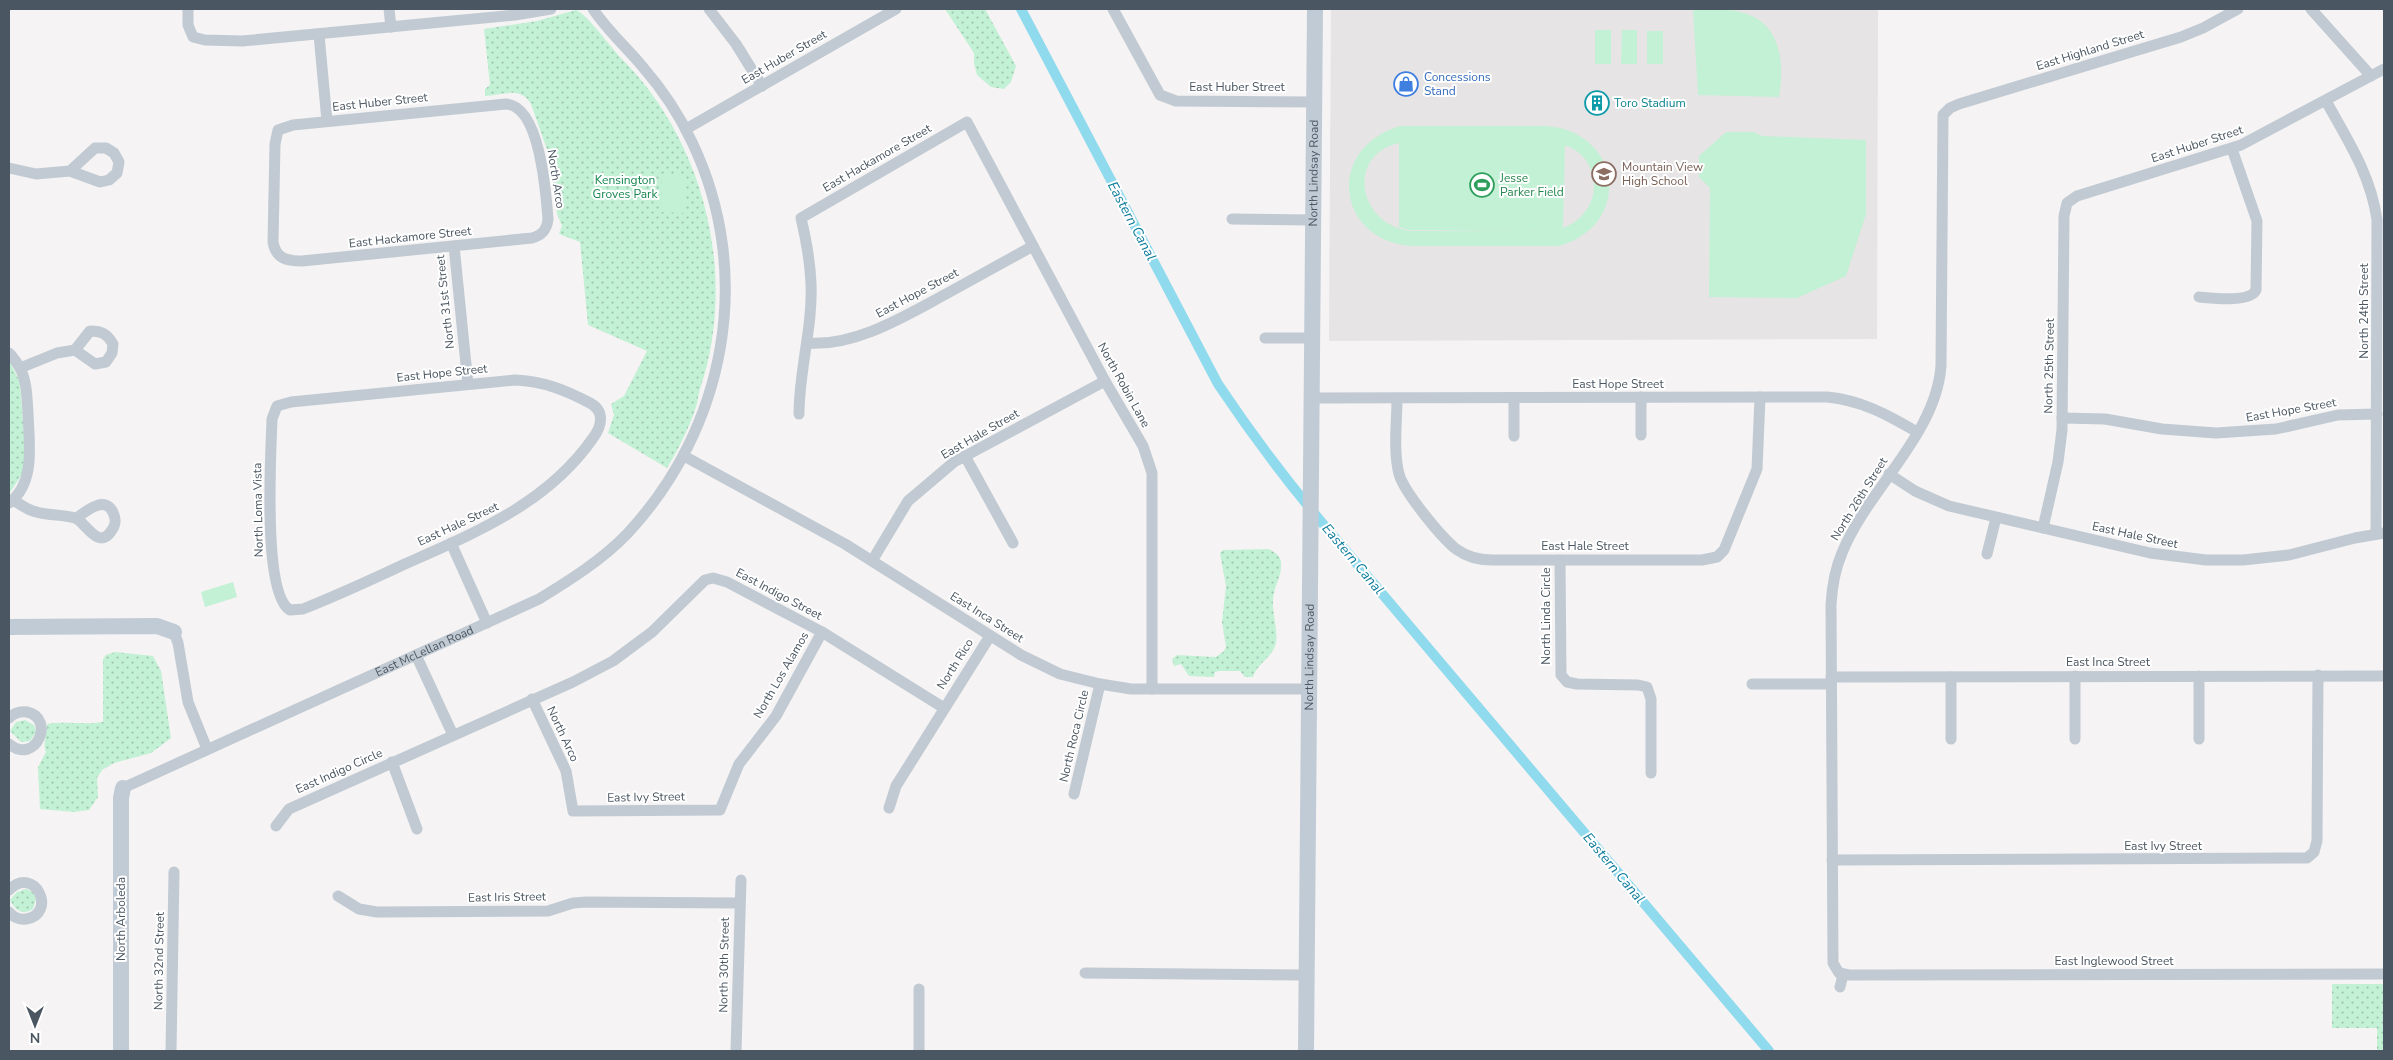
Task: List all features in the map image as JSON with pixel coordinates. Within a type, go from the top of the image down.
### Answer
[{"type":"main road","name":"North Lindsay Road","points":[[1306,1051],[1314,9]]},
{"type":"main road","points":[[9,627],[157,626],[174,632]]},
{"type":"main road","name":"North Arboleda","points":[[121,1051],[121,798],[123,788]]},
{"type":"street","points":[[188,9],[188,25],[193,37],[205,40],[251,40],[319,35],[551,9]]},
{"type":"street","points":[[389,9],[390,27]]},
{"type":"street","name":"East McLellan Road","points":[[123,788],[539,599],[605,554],[626,535],[668,483],[684,456],[712,385],[722,341],[725,294],[724,256],[717,217],[702,165],[686,129],[659,87],[593,9]]},
{"type":"street","points":[[708,9],[736,44],[762,86]]},
{"type":"street","name":"East Huber Street","points":[[686,129],[896,9]]},
{"type":"street","name":"East Huber Street","points":[[1113,9],[1160,95],[1176,101],[1314,102]]},
{"type":"street","name":"East Highland Street","points":[[1946,110],[1959,104],[2181,37],[2203,28],[2238,9]]},
{"type":"street","points":[[2311,9],[2372,76]]},
{"type":"street","points":[[319,35],[328,121]]},
{"type":"street","name":"East Huber Street","points":[[2067,203],[2077,196],[2232,149],[2384,69]]},
{"type":"street","name":"North 24th Street","points":[[2326,100],[2359,160],[2376,208],[2378,232],[2377,414],[2380,533]]},
{"type":"street","name":"East Huber Street","points":[[279,257],[273,242],[274,144],[278,130],[288,126],[328,121],[502,104],[515,105]]},
{"type":"street","name":"North Arco","points":[[515,105],[524,114],[540,156],[548,219],[544,232]]},
{"type":"street","name":"North 26th Street","points":[[1840,973],[1832,959],[1831,605],[1838,561],[1857,523],[1917,432],[1934,401],[1940,374],[1942,125],[1946,110]]},
{"type":"street","name":"East Hackamore Street","points":[[807,343],[811,284],[808,248],[801,218],[967,122]]},
{"type":"street","name":"North Robin Lane","points":[[967,122],[1105,381],[1142,446],[1152,473],[1152,690]]},
{"type":"street","points":[[2199,298],[2245,298],[2254,294],[2257,285],[2257,221],[2232,149]]},
{"type":"street","points":[[9,168],[36,174],[70,171]]},
{"type":"street","name":"North 25th Street","points":[[2043,528],[2058,462],[2062,418],[2064,216],[2067,203]]},
{"type":"street","points":[[1232,219],[1313,220]]},
{"type":"street","name":"East Hackamore Street","points":[[279,257],[288,261],[302,261],[532,238],[544,232]]},
{"type":"street","name":"North 31st Street","points":[[454,246],[468,384]]},
{"type":"street","name":"East Hope Street","points":[[807,343],[820,344],[859,336],[887,326],[1033,246]]},
{"type":"street","points":[[1265,338],[1312,338]]},
{"type":"street","points":[[799,414],[799,388],[807,343]]},
{"type":"street","points":[[20,368],[57,353],[75,350]]},
{"type":"street","points":[[9,353],[20,368],[27,395],[30,462],[27,474],[11,502],[32,511],[77,518]]},
{"type":"street","name":"East Hope Street","points":[[277,406],[291,402],[515,380],[544,383],[560,388],[592,404],[600,414]]},
{"type":"street","name":"East Hale Street","points":[[872,561],[908,501],[954,462],[1105,381]]},
{"type":"street","name":"East Hope Street","points":[[1311,398],[1816,396],[1850,400],[1883,413],[1917,432]]},
{"type":"street","points":[[1641,397],[1641,435]]},
{"type":"street","name":"East Hale Street","points":[[1397,398],[1397,457],[1402,482],[1410,496],[1449,543],[1465,554],[1483,560],[1702,560],[1717,557],[1726,546],[1758,469],[1760,397]]},
{"type":"street","points":[[1514,398],[1514,436]]},
{"type":"street","name":"North Loma Vista","points":[[277,406],[272,419],[270,541],[274,574],[280,598],[290,610]]},
{"type":"street","name":"East Hale Street","points":[[290,610],[307,608],[513,513],[565,472],[594,437],[600,424],[600,414]]},
{"type":"street","name":"East Hope Street","points":[[2062,418],[2105,419],[2168,430],[2222,433],[2276,429],[2338,415],[2377,414]]},
{"type":"street","name":"East Inca Street","points":[[684,456],[872,561],[990,636],[1042,666],[1060,674],[1100,684],[1152,690],[1309,690]]},
{"type":"street","points":[[965,456],[1013,543]]},
{"type":"street","name":"East Hale Street","points":[[1890,474],[1938,502],[1996,518],[2165,556],[2220,561],[2289,555],[2380,533]]},
{"type":"street","points":[[1988,554],[1996,518]]},
{"type":"street","points":[[451,543],[488,623]]},
{"type":"street","name":"North Linda Circle","points":[[1560,560],[1561,675],[1568,682],[1577,684],[1638,685],[1647,688],[1651,699],[1651,773]]},
{"type":"street","name":"East Indigo Street","points":[[392,762],[574,682],[613,660],[652,632],[702,583],[709,579],[727,582],[822,632],[944,708]]},
{"type":"street","points":[[174,632],[178,643],[188,702],[207,749]]},
{"type":"street","name":"North Los Alamos","points":[[720,810],[739,764],[776,716],[822,632]]},
{"type":"street","name":"North Rico","points":[[890,808],[896,786],[990,636]]},
{"type":"street","points":[[416,655],[453,734]]},
{"type":"street","points":[[1951,676],[1951,739]]},
{"type":"street","name":"East Inca Street","points":[[1752,684],[1951,676],[2384,676]]},
{"type":"street","points":[[2075,676],[2075,739]]},
{"type":"street","points":[[2199,676],[2199,739]]},
{"type":"street","name":"East Ivy Street","points":[[1832,860],[2307,858],[2314,852],[2317,842],[2318,676]]},
{"type":"street","name":"North Roca Circle","points":[[1074,794],[1100,684]]},
{"type":"street","name":"North Arco","points":[[532,699],[566,771],[573,812]]},
{"type":"street","points":[[9,718],[19,712],[31,714],[40,722],[42,733],[36,744],[26,750],[20,750],[9,744]]},
{"type":"street","points":[[392,762],[417,829]]},
{"type":"street","name":"East Indigo Circle","points":[[276,826],[289,809],[392,762]]},
{"type":"street","name":"East Ivy Street","points":[[573,812],[720,810]]},
{"type":"street","name":"North 32nd Street","points":[[172,1051],[174,872]]},
{"type":"street","name":"North 30th Street","points":[[736,1051],[738,903],[741,880]]},
{"type":"street","points":[[9,890],[14,885],[26,883],[37,888],[42,899],[39,911],[30,918],[18,919],[9,912]]},
{"type":"street","name":"East Iris Street","points":[[338,896],[359,909],[377,912],[548,911],[574,903],[587,902],[738,903]]},
{"type":"street","points":[[1086,972],[1306,976]]},
{"type":"street","points":[[1840,973],[1840,987]]},
{"type":"street","name":"East Inglewood Street","points":[[1840,973],[2384,974]]},
{"type":"street","points":[[919,989],[919,1051]]},
{"type":"shaded area","name":"Mountain View High School","points":[[1331,9],[1878,9],[1877,339],[1329,341]]},
{"type":"green space","points":[[945,9],[985,9],[1016,66],[1011,82],[1004,89],[991,87],[977,75],[974,53]]},
{"type":"green space","points":[[1693,9],[1740,12],[1754,17],[1764,24],[1772,34],[1780,57],[1781,84],[1779,97],[1698,95]]},
{"type":"green space","name":"Kensington Groves Park","points":[[576,10],[593,25],[651,92],[675,130],[693,170],[706,213],[714,257],[716,302],[711,346],[697,405],[683,439],[667,468],[608,433],[614,415],[611,404],[624,396],[647,351],[588,325],[580,242],[559,234],[562,226],[557,214],[551,161],[531,104],[527,98],[516,93],[485,96],[485,89],[490,85],[484,29],[537,21]]},
{"type":"green space","points":[[1595,30],[1611,30],[1611,64],[1595,64]]},
{"type":"green space","points":[[1622,30],[1637,30],[1637,64],[1621,64]]},
{"type":"green space","points":[[1647,31],[1663,31],[1663,64],[1647,64]]},
{"type":"green space","name":"Jesse Parker Field","points":[[1400,126],[1547,126],[1572,132],[1591,144],[1603,161],[1609,180],[1607,200],[1599,219],[1583,235],[1559,246],[1412,246],[1387,240],[1368,228],[1355,212],[1349,193],[1351,173],[1359,154],[1376,138]],"holes":[[[1399,143],[1399,227],[1409,230],[1542,231],[1413,231],[1394,227],[1380,217],[1370,205],[1365,190],[1365,175],[1371,161],[1382,150]],[[1565,145],[1578,152],[1587,162],[1592,174],[1594,187],[1592,199],[1586,211],[1576,221],[1563,228]]]},
{"type":"green space","points":[[1726,132],[1754,132],[1762,136],[1866,140],[1866,214],[1846,276],[1797,298],[1709,297],[1710,188],[1699,177],[1699,156]]},
{"type":"green space","points":[[662,174],[685,174],[685,213],[661,212]]},
{"type":"green space","points":[[9,360],[20,382],[25,448],[24,471],[9,494]]},
{"type":"green space","points":[[1269,549],[1279,556],[1281,561],[1273,599],[1276,642],[1272,652],[1253,677],[1245,677],[1240,671],[1219,671],[1215,672],[1214,677],[1189,676],[1181,664],[1174,666],[1172,659],[1177,655],[1216,657],[1226,647],[1222,622],[1226,586],[1220,553],[1223,550]]},
{"type":"green space","points":[[233,582],[237,597],[205,607],[201,592]]},
{"type":"green space","points":[[115,652],[153,656],[161,671],[171,738],[151,753],[114,763],[102,770],[97,778],[98,797],[89,810],[74,812],[40,809],[38,767],[46,752],[47,724],[103,722],[103,659],[106,655]]},
{"type":"green space","points":[[25,720],[34,725],[36,732],[30,741],[21,742],[10,731],[16,722]]},
{"type":"green space","points":[[26,889],[33,892],[36,899],[33,909],[23,912],[14,907],[10,900],[17,892]]},
{"type":"green space","points":[[2332,984],[2384,984],[2384,1051],[2377,1051],[2377,1028],[2332,1028]]},
{"type":"waterway","name":"Eastern Canal","points":[[1021,9],[1218,384],[1244,422],[1314,513],[1769,1051]]},
{"type":"place","name":"Concessions Stand","points":[[1406,84]]},
{"type":"place","name":"Toro Stadium","points":[[1597,103]]},
{"type":"place","name":"Mountain View High School","points":[[1604,174]]},
{"type":"place","name":"Jesse Parker Field","points":[[1482,185]]}]
